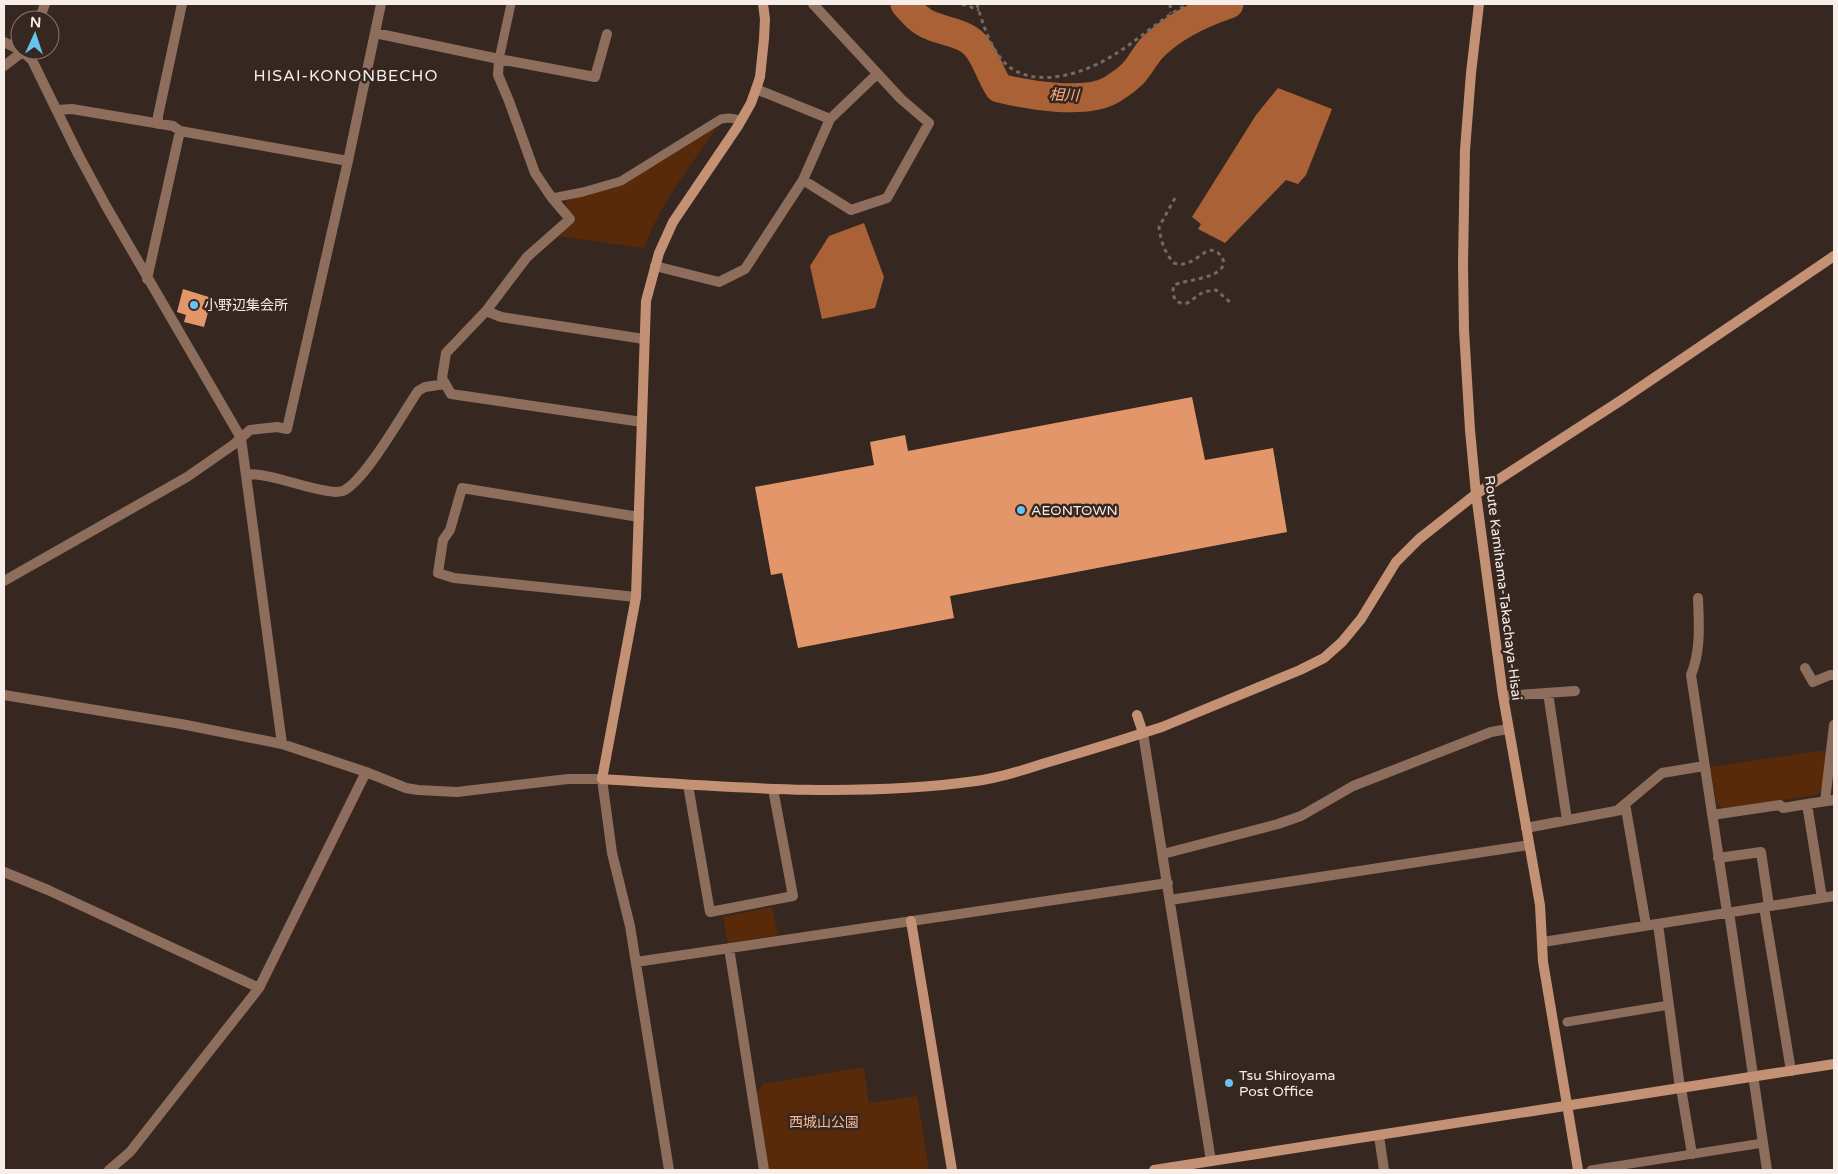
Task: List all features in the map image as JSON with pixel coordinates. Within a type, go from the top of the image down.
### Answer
[{"type":"street","points":[[158,124],[158,116],[182,4]]},
{"type":"street","points":[[4,581],[187,477],[233,445],[250,430],[277,427],[287,428],[348,161],[381,4]]},
{"type":"street","points":[[669,1170],[630,926],[612,853],[602,779],[636,597],[646,301],[664,239],[678,214],[741,120],[756,89],[760,77],[764,40],[765,19],[763,4]]},
{"type":"street","points":[[803,180],[850,210],[887,198],[929,123],[901,99],[813,4]]},
{"type":"street","name":"Route Kamihama-Takachaya-Hisai","points":[[1479,4],[1471,73],[1466,150],[1463,264],[1464,330],[1470,430],[1476,494],[1503,696],[1540,905],[1543,962],[1578,1170]]},
{"type":"street","points":[[375,33],[595,77],[607,34]]},
{"type":"street","points":[[499,59],[498,75],[535,173],[552,198],[570,219],[527,256],[486,311],[446,353],[442,378],[451,394],[642,422]]},
{"type":"street","points":[[32,60],[78,154],[147,279],[241,438],[282,744]]},
{"type":"street","points":[[655,266],[718,282],[745,268],[803,180],[830,118],[877,74]]},
{"type":"street","points":[[756,89],[830,118]]},
{"type":"street","points":[[56,110],[72,109],[173,126],[180,130],[348,161]]},
{"type":"street","points":[[147,279],[180,130]]},
{"type":"street","points":[[4,695],[181,724],[282,744],[366,772],[406,788],[418,790],[457,792],[568,779],[602,779],[773,789],[840,790],[977,781],[1020,771],[1162,727],[1300,670],[1324,658],[1342,642],[1361,619],[1396,562],[1407,550],[1476,494],[1620,401],[1834,256]]},
{"type":"street","points":[[486,311],[501,317],[644,339]]},
{"type":"street","points":[[246,474],[259,474],[328,491],[341,492],[349,487],[371,463],[418,391],[425,387],[445,384]]},
{"type":"street","points":[[636,597],[454,578],[438,573],[443,540],[450,530],[462,488],[639,517]]},
{"type":"street","points":[[1698,598],[1699,641],[1695,666],[1691,676],[1767,1170]]},
{"type":"street","points":[[1805,668],[1813,682],[1834,675]]},
{"type":"street","points":[[1503,696],[1575,691]]},
{"type":"street","points":[[1548,693],[1567,820]]},
{"type":"street","points":[[1137,715],[1143,732],[1211,1161]]},
{"type":"street","points":[[1712,815],[1780,805],[1784,808],[1829,800],[1834,725]]},
{"type":"street","points":[[1163,854],[1278,824],[1301,816],[1356,784],[1491,732],[1508,729]]},
{"type":"street","points":[[1618,810],[1662,773],[1704,766]]},
{"type":"street","points":[[109,1170],[130,1152],[259,988],[366,772]]},
{"type":"street","points":[[688,784],[710,912],[793,896],[773,789]]},
{"type":"street","points":[[1807,804],[1822,898]]},
{"type":"street","points":[[1526,828],[1626,809],[1646,925]]},
{"type":"street","points":[[1170,900],[1529,845]]},
{"type":"street","points":[[1718,858],[1761,852],[1766,906],[1791,1071]]},
{"type":"street","points":[[4,872],[48,890],[259,988]]},
{"type":"street","points":[[636,962],[1168,884]]},
{"type":"street","points":[[1543,942],[1766,906],[1822,898],[1834,899]]},
{"type":"street","points":[[911,921],[952,1170]]},
{"type":"street","points":[[1658,924],[1692,1154]]},
{"type":"street","points":[[729,948],[764,1170]]},
{"type":"street","points":[[1154,1170],[1834,1064]]},
{"type":"street","points":[[1379,1136],[1384,1170]]},
{"type":"lane","points":[[499,59],[511,4]]},
{"type":"lane","points":[[552,198],[583,192],[621,180],[721,119],[741,120]]},
{"type":"lane","points":[[1567,1022],[1669,1005]]},
{"type":"lane","points":[[1591,1170],[1763,1143]]},
{"type":"path","points":[[962,4],[979,10]]},
{"type":"path","points":[[977,4],[1000,57],[1013,70],[1027,75],[1046,77],[1069,74],[1096,65],[1136,40],[1171,13],[1188,4]]},
{"type":"path","points":[[1170,4],[1171,13]]},
{"type":"path","points":[[1176,198],[1159,227],[1164,249],[1169,257],[1174,263],[1186,264],[1203,252],[1214,250],[1219,252],[1224,262],[1221,270],[1214,274],[1174,285],[1172,290],[1173,296],[1181,304],[1188,303],[1201,293],[1216,290],[1230,302]]},
{"type":"green space","points":[[714,126],[717,127],[667,200],[644,248],[558,236],[577,219],[566,206],[567,200],[623,183]]},
{"type":"green space","points":[[1826,750],[1822,790],[1816,795],[1723,808],[1717,805],[1710,767]]},
{"type":"green space","points":[[772,907],[778,935],[728,943],[723,917]]},
{"type":"green space","name":"西城山公園","points":[[864,1067],[869,1103],[917,1096],[929,1170],[769,1170],[757,1092],[763,1084]]},
{"type":"shaded area","points":[[1278,88],[1332,109],[1306,175],[1298,184],[1286,180],[1225,243],[1198,229],[1201,224],[1192,217],[1256,115]]},
{"type":"shaded area","points":[[864,223],[884,277],[875,308],[822,319],[810,266],[829,236]]},
{"type":"building","name":"小野辺集会所","points":[[183,289],[212,298],[204,327],[184,322],[186,315],[177,312]]},
{"type":"building","name":"AEONTOWN","points":[[1192,397],[1205,460],[1273,448],[1287,532],[950,596],[954,618],[798,648],[782,573],[771,575],[755,487],[874,465],[870,442],[905,435],[908,451]]},
{"type":"waterway","name":"相川","points":[[905,4],[924,22],[959,35],[974,43],[999,88],[1040,96],[1072,98],[1100,95],[1111,90],[1130,76],[1151,49],[1168,34],[1208,12],[1229,4]]},
{"type":"place","name":"小野辺集会所","points":[[194,305]]},
{"type":"place","name":"AEONTOWN","points":[[1021,510]]},
{"type":"place","name":"Tsu Shiroyama Post Office","points":[[1229,1083]]},
{"type":"district","name":"HISAI-KONONBECHO","points":[[346,76]]}]
